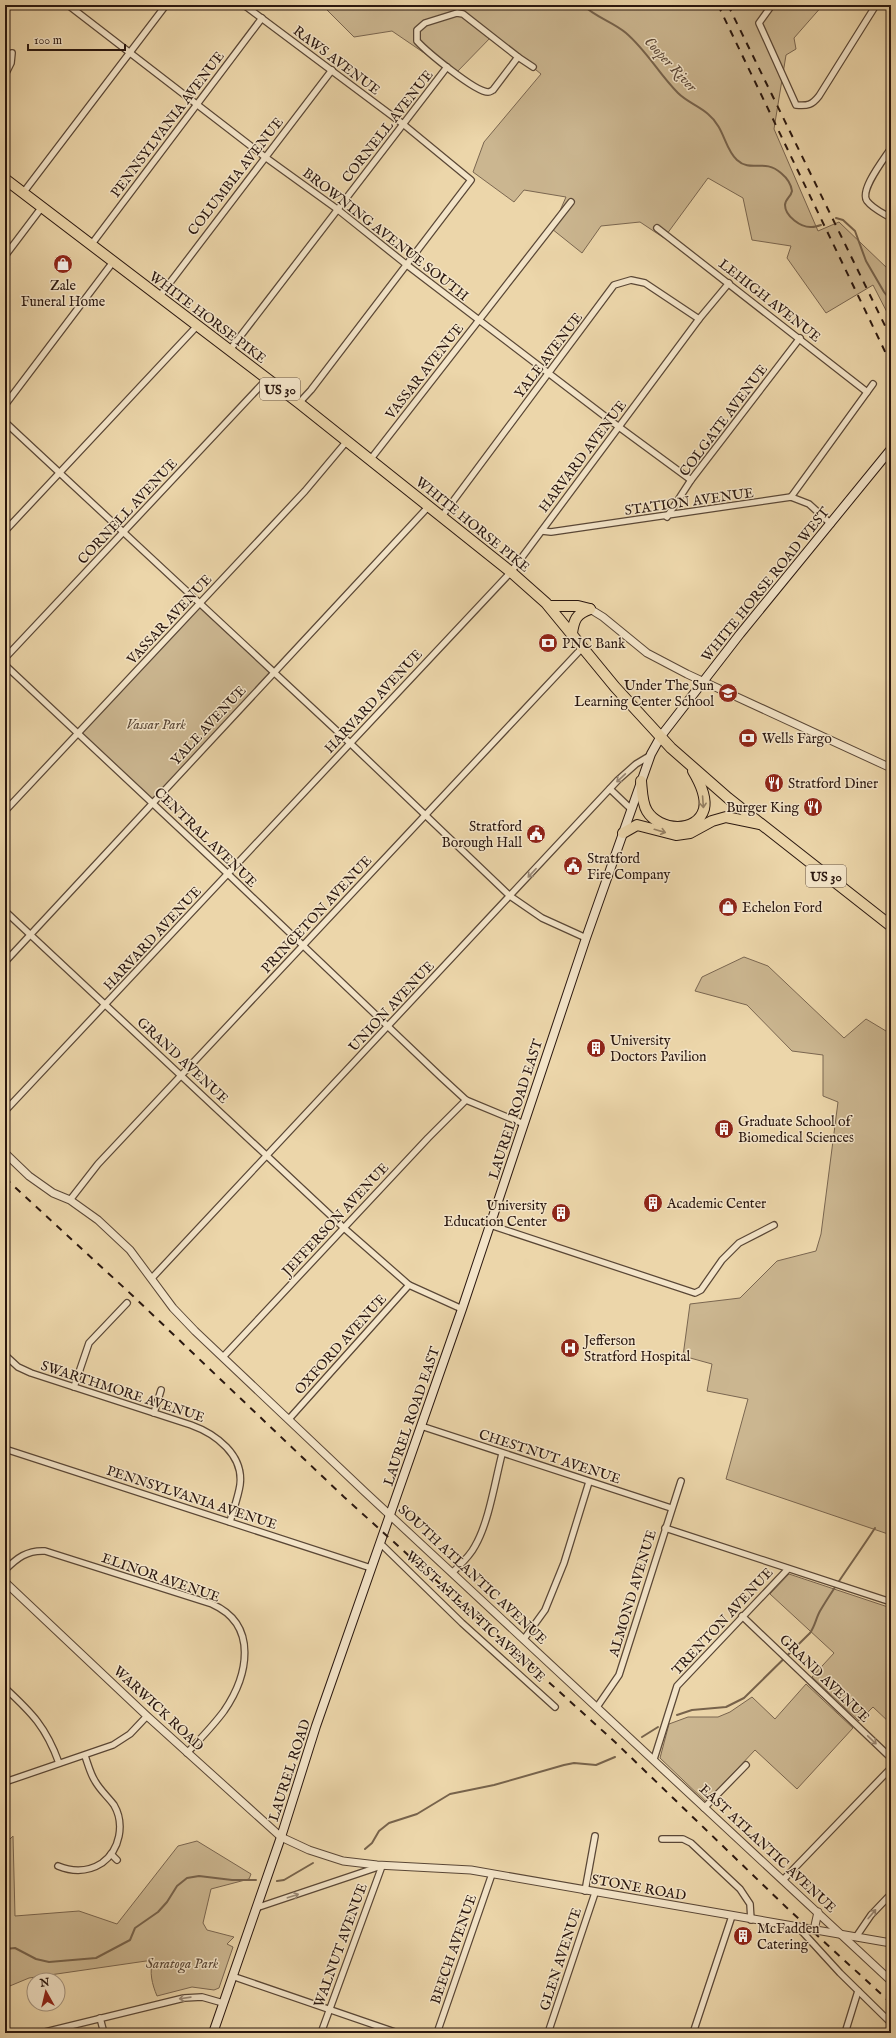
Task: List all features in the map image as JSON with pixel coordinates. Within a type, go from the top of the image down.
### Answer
[{"type":"highway","name":"WHITE HORSE PIKE","points":[[5,180],[228,351],[299,403],[511,572],[549,606],[615,687],[690,766],[891,926]]},
{"type":"highway","points":[[549,606],[578,606],[590,609]]},
{"type":"highway","points":[[572,633],[575,617],[590,609]]},
{"type":"highway","points":[[641,781],[645,807],[652,818],[658,822],[674,827],[690,825],[701,816],[704,808],[701,786],[690,766]]},
{"type":"highway","points":[[624,832],[637,825],[676,835],[685,834],[712,821],[726,817],[762,824]]},
{"type":"main road","name":"WHITE HORSE ROAD WEST","points":[[661,736],[891,449]]},
{"type":"main road","name":"LAUREL ROAD EAST","points":[[390,1515],[462,1309],[586,938],[651,754],[661,736]]},
{"type":"main road","name":"LAUREL ROAD","points":[[213,2033],[281,1837],[316,1726],[390,1515]]},
{"type":"street","name":"BROWNING AVENUE SOUTH","points":[[68,5],[265,157],[337,209],[407,266],[619,428],[691,480]]},
{"type":"street","points":[[23,193],[166,5]]},
{"type":"street","name":"RAWS AVENUE","points":[[244,5],[332,70],[471,180],[407,266]]},
{"type":"street","points":[[772,5],[759,23],[796,105],[810,105],[819,96],[876,5]]},
{"type":"street","points":[[518,57],[493,90],[488,92],[479,90],[447,67],[417,41],[417,30],[425,23],[457,13],[463,14],[533,67]]},
{"type":"street","name":"PENNSYLVANIA AVENUE","points":[[91,245],[262,18]]},
{"type":"street","points":[[5,75],[11,63],[12,53]]},
{"type":"street","name":"CORNELL AVENUE","points":[[228,351],[447,67]]},
{"type":"street","name":"COLUMBIA AVENUE","points":[[159,297],[332,70]]},
{"type":"street","points":[[891,148],[869,182],[865,192],[866,200],[891,218]]},
{"type":"street","name":"VASSAR AVENUE","points":[[370,460],[571,202]]},
{"type":"street","points":[[5,256],[42,207]]},
{"type":"street","name":"LEHIGH AVENUE","points":[[657,228],[800,338],[867,392]]},
{"type":"street","points":[[5,405],[113,262]]},
{"type":"street","points":[[299,403],[407,266]]},
{"type":"street","name":"YALE AVENUE","points":[[442,516],[614,285],[630,280],[645,283],[699,319]]},
{"type":"street","name":"HARVARD AVENUE","points":[[5,1111],[511,572],[699,319],[729,283]]},
{"type":"street","points":[[5,531],[197,326]]},
{"type":"street","name":"COLGATE AVENUE","points":[[667,516],[691,480],[800,338]]},
{"type":"street","name":"CORNELL AVENUE","points":[[5,658],[267,379]]},
{"type":"street","points":[[792,498],[873,384]]},
{"type":"street","points":[[5,422],[274,672],[510,896],[542,918],[586,938]]},
{"type":"street","name":"VASSAR AVENUE","points":[[5,811],[305,491],[347,441]]},
{"type":"street","name":"STATION AVENUE","points":[[542,531],[551,532],[792,498],[809,504],[831,524]]},
{"type":"street","name":"YALE AVENUE","points":[[5,962],[430,506]]},
{"type":"street","points":[[590,609],[603,617],[646,652],[703,682],[891,768]]},
{"type":"street","name":"PRINCETON AVENUE","points":[[70,1200],[98,1164],[583,647]]},
{"type":"street","name":"CENTRAL AVENUE","points":[[5,665],[228,874],[387,1028],[466,1100],[524,1124]]},
{"type":"street","name":"UNION AVENUE","points":[[152,1278],[610,789],[636,764],[651,754]]},
{"type":"street","points":[[610,789],[631,809]]},
{"type":"street","name":"GRAND AVENUE","points":[[5,911],[344,1228],[409,1285],[462,1309]]},
{"type":"street","name":"JEFFERSON AVENUE","points":[[223,1357],[466,1100]]},
{"type":"street","name":"SOUTH ATLANTIC AVENUE","points":[[5,1153],[29,1176],[53,1192],[70,1200],[98,1220],[130,1250],[173,1308],[223,1357],[390,1515],[627,1734]]},
{"type":"street","points":[[490,1225],[695,1292],[701,1290],[722,1260],[739,1243],[774,1225]]},
{"type":"street","points":[[5,1283],[5,1298]]},
{"type":"street","name":"OXFORD AVENUE","points":[[289,1419],[409,1285]]},
{"type":"street","points":[[74,1387],[89,1343],[127,1303]]},
{"type":"street","name":"SWARTHMORE AVENUE","points":[[5,1355],[13,1364],[24,1370],[207,1432],[232,1454],[237,1464],[240,1480],[230,1522]]},
{"type":"street","points":[[154,1413],[161,1390]]},
{"type":"street","name":"CHESTNUT AVENUE","points":[[421,1426],[502,1454],[672,1508]]},
{"type":"street","name":"PENNSYLVANIA AVENUE","points":[[5,1449],[372,1568]]},
{"type":"street","points":[[453,1572],[476,1546],[488,1513],[502,1454]]},
{"type":"street","name":"ALMOND AVENUE","points":[[597,1707],[619,1675],[681,1481]]},
{"type":"street","points":[[524,1639],[545,1610],[564,1562],[589,1482]]},
{"type":"street","points":[[665,1528],[891,1602]]},
{"type":"street","name":"WEST ATLANTIC AVENUE","points":[[380,1543],[462,1623],[555,1707]]},
{"type":"street","name":"ELINOR AVENUE","points":[[5,1570],[23,1554],[33,1551],[44,1551],[212,1604],[229,1615],[239,1628],[243,1637],[245,1655],[243,1668],[232,1698],[224,1710],[188,1752]]},
{"type":"street","name":"TRENTON AVENUE","points":[[654,1759],[677,1686],[788,1569]]},
{"type":"street","name":"WARWICK ROAD","points":[[5,1582],[148,1716],[281,1837],[300,1846]]},
{"type":"street","name":"GRAND AVENUE","points":[[742,1616],[891,1758]]},
{"type":"street","points":[[5,1688],[28,1709],[42,1726],[49,1737],[59,1763]]},
{"type":"street","points":[[5,1782],[59,1763],[85,1756],[119,1742],[148,1716]]},
{"type":"street","name":"EAST ATLANTIC AVENUE","points":[[627,1734],[704,1808],[891,1981]]},
{"type":"street","points":[[58,1866],[70,1870],[84,1870],[98,1865],[111,1854],[119,1835],[118,1816],[113,1805],[94,1781],[85,1756]]},
{"type":"street","points":[[704,1808],[746,1765]]},
{"type":"street","points":[[783,1880],[891,1768]]},
{"type":"street","name":"GLEN AVENUE","points":[[585,1891],[595,1836]]},
{"type":"street","points":[[662,1839],[683,1839],[691,1842],[740,1889],[750,1904],[751,1920]]},
{"type":"street","name":"STONE ROAD","points":[[300,1846],[343,1861],[382,1866],[471,1870],[595,1893],[891,1943]]},
{"type":"street","points":[[111,1854],[117,1860]]},
{"type":"street","name":"STONE ROAD","points":[[256,1908],[382,1866]]},
{"type":"street","name":"WALNUT AVENUE","points":[[322,2033],[329,2008],[382,1866]]},
{"type":"street","name":"BEECH AVENUE","points":[[437,2033],[492,1874]]},
{"type":"street","name":"GLEN AVENUE","points":[[548,2033],[595,1893]]},
{"type":"street","points":[[856,1936],[871,1915],[891,1894]]},
{"type":"street","points":[[814,1930],[818,1912]]},
{"type":"street","points":[[693,2033],[732,1916]]},
{"type":"street","points":[[798,1927],[858,1991],[891,2022]]},
{"type":"street","points":[[232,1976],[329,2008],[398,2033]]},
{"type":"street","points":[[845,2033],[858,1991]]},
{"type":"street","points":[[41,2033],[184,1998],[202,1997],[223,2003]]},
{"type":"street","points":[[100,2018],[104,2033]]},
{"type":"green space","points":[[322,5],[823,5],[794,38],[796,49],[786,55],[774,129],[818,231],[839,222],[888,269],[891,268],[891,320],[873,285],[826,313],[787,258],[791,246],[752,240],[743,198],[708,178],[664,238],[640,222],[601,226],[582,253],[552,229],[566,197],[524,190],[514,202],[473,172],[484,142],[541,74],[493,35],[455,74],[392,31],[354,37]]},
{"type":"green space","name":"Vassar Park","points":[[200,603],[274,672],[153,803],[78,734]]},
{"type":"green space","points":[[744,957],[768,966],[844,1038],[866,1019],[891,1034],[891,1535],[726,1479],[748,1399],[707,1391],[712,1364],[683,1356],[690,1304],[740,1298],[777,1261],[816,1251],[821,1234],[838,1102],[823,1096],[823,1055],[792,1051],[747,1005],[695,991],[702,977]]},
{"type":"green space","points":[[789,1574],[891,1608],[891,1724],[873,1707],[859,1721],[812,1677],[834,1653],[770,1594]]},
{"type":"green space","points":[[806,1684],[853,1728],[797,1789],[755,1750],[706,1802],[660,1758],[669,1724],[688,1717],[718,1717],[730,1712],[752,1697],[775,1719]]},
{"type":"green space","name":"Saratoga Park","points":[[13,1836],[15,1916],[79,1911],[117,1924],[178,1846],[197,1841],[251,1874],[249,1879],[211,1889],[203,1923],[207,1930],[234,1937],[227,1944],[233,1947],[219,1988],[214,1990],[192,1987],[157,1996],[151,1969],[153,1960],[66,1973],[26,1972],[26,1979],[5,1988],[5,1844]]},
{"type":"waterway","name":"Cooper River","points":[[583,5],[593,13],[626,33],[640,47],[678,93],[704,111],[714,120],[718,125],[729,150],[737,160],[742,164],[747,165],[769,166],[785,177],[790,183],[792,191],[785,205],[788,213],[794,220],[803,226],[808,227],[821,225]]},
{"type":"waterway","name":"Cooper River","points":[[836,218],[843,220],[855,231],[866,261],[891,301]]},
{"type":"waterway","points":[[677,1715],[692,1710],[726,1707],[744,1698],[810,1633],[827,1600],[875,1528]]},
{"type":"waterway","points":[[642,1737],[658,1727]]},
{"type":"waterway","points":[[365,1849],[372,1843],[379,1831],[389,1823],[417,1814],[450,1794],[494,1785],[574,1763],[596,1765],[615,1757]]},
{"type":"waterway","points":[[277,1881],[284,1880],[313,1863]]},
{"type":"waterway","points":[[5,1949],[15,1948],[36,1959],[49,1962],[96,1958],[130,1940],[135,1928],[158,1912],[167,1902],[177,1886],[187,1878],[199,1876],[232,1880],[256,1880]]},
{"type":"railway","points":[[718,5],[891,364]]},
{"type":"railway","points":[[728,5],[891,338]]},
{"type":"railway","points":[[5,1178],[133,1296],[344,1497],[615,1742],[786,1907],[891,2003]]},
{"type":"place","name":"Zale Funeral Home","points":[[63,264]]},
{"type":"place","name":"PNC Bank","points":[[548,643]]},
{"type":"place","name":"Under The Sun Learning Center School","points":[[728,693]]},
{"type":"place","name":"Wells Fargo","points":[[748,738]]},
{"type":"place","name":"Stratford Diner","points":[[774,783]]},
{"type":"place","name":"Burger King","points":[[813,807]]},
{"type":"place","name":"Stratford Borough Hall","points":[[536,834]]},
{"type":"place","name":"Stratford Fire Company","points":[[573,866]]},
{"type":"place","name":"Echelon Ford","points":[[728,907]]},
{"type":"place","name":"University Doctors Pavilion","points":[[596,1048]]},
{"type":"place","name":"Graduate School of Biomedical Sciences","points":[[724,1129]]},
{"type":"place","name":"Academic Center","points":[[653,1203]]},
{"type":"place","name":"University Education Center","points":[[561,1213]]},
{"type":"place","name":"Jefferson Stratford Hospital","points":[[570,1348]]},
{"type":"place","name":"McFadden Catering","points":[[743,1936]]}]
